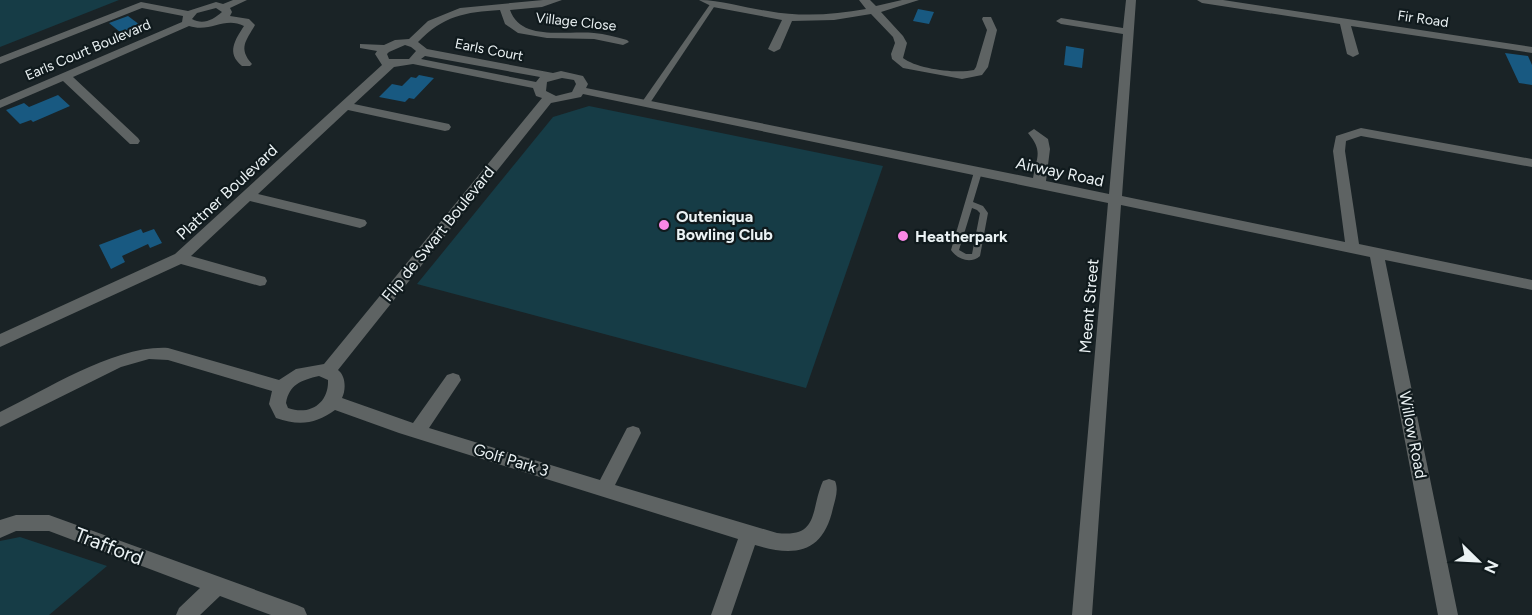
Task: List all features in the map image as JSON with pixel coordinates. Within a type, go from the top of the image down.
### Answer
[{"type":"street","points":[[0,61],[141,5],[188,18],[204,25],[242,0]]},
{"type":"street","points":[[411,42],[432,22],[469,8],[530,6],[556,0]]},
{"type":"street","points":[[864,0],[898,36],[901,43],[898,59],[902,63],[907,66],[962,76],[978,73],[982,68],[992,30],[987,19]]},
{"type":"street","points":[[708,2],[788,17],[875,11],[914,0]]},
{"type":"street","name":"Meent Street","points":[[1082,615],[1131,0]]},
{"type":"street","name":"Fir Road","points":[[1202,0],[1532,50]]},
{"type":"street","points":[[188,18],[204,6],[216,5],[224,13],[245,21],[250,25],[238,45],[240,59],[246,64]]},
{"type":"street","name":"Village Close","points":[[504,7],[509,22],[522,31],[547,35],[594,36],[623,42]]},
{"type":"street","points":[[774,49],[788,17]]},
{"type":"street","name":"Earls Court Boulevard","points":[[0,104],[188,18]]},
{"type":"street","points":[[1061,21],[1128,32]]},
{"type":"street","points":[[1345,22],[1353,54]]},
{"type":"street","points":[[364,46],[385,49],[399,43],[411,42],[420,47],[418,56],[390,64],[381,58],[385,49]]},
{"type":"street","name":"Earls Court","points":[[418,56],[551,76],[561,74],[579,78],[582,84],[581,90]]},
{"type":"street","name":"Earls Court","points":[[418,56],[539,86]]},
{"type":"street","name":"Plattner Boulevard","points":[[0,341],[180,258],[390,64]]},
{"type":"street","points":[[64,76],[134,141]]},
{"type":"street","points":[[551,76],[543,80],[539,86],[540,93],[548,99],[563,99],[581,90]]},
{"type":"street","name":"Airway Road","points":[[581,90],[1532,285]]},
{"type":"street","name":"Flip de Swart Boulevard","points":[[328,370],[548,99]]},
{"type":"street","points":[[344,105],[445,127]]},
{"type":"street","points":[[1353,250],[1339,151],[1341,140],[1350,134],[1361,132],[1532,163]]},
{"type":"street","points":[[1034,133],[1042,139],[1044,149],[1039,185]]},
{"type":"street","points":[[249,195],[360,223]]},
{"type":"street","name":"Willow Road","points":[[1377,255],[1448,615]]},
{"type":"street","points":[[180,258],[260,281]]},
{"type":"street","points":[[0,420],[117,362],[149,353],[168,354],[281,387]]},
{"type":"street","points":[[328,370],[336,377],[338,385],[333,402],[323,410],[310,416],[292,418],[282,414],[277,408],[276,400],[281,387],[307,372],[328,370]]},
{"type":"street","points":[[417,431],[453,380]]},
{"type":"street","name":"Golf Park 3","points":[[333,402],[417,431],[779,543],[803,541],[817,529],[829,486]]},
{"type":"street","points":[[604,489],[633,433]]},
{"type":"street","name":"Trafford","points":[[0,529],[16,524],[49,524],[297,615]]},
{"type":"street","points":[[721,615],[749,534]]},
{"type":"street","points":[[186,615],[216,587]]},
{"type":"lane","points":[[645,104],[708,2]]},
{"type":"lane","points":[[969,203],[980,208],[984,213],[980,245],[973,258],[960,255],[955,250],[978,172]]},
{"type":"shaded area","points":[[0,0],[119,0],[0,47]]},
{"type":"shaded area","name":"Outeniqua Bowling Club","points":[[589,106],[883,166],[806,388],[417,284],[553,117]]},
{"type":"shaded area","points":[[20,537],[107,566],[49,615],[0,615],[0,541]]},
{"type":"building","points":[[918,9],[934,12],[929,24],[913,21]]},
{"type":"building","points":[[128,16],[144,28],[125,36],[109,23]]},
{"type":"building","points":[[1066,46],[1084,49],[1082,68],[1064,65]]},
{"type":"building","points":[[1505,53],[1528,56],[1532,65],[1532,85],[1519,83]]},
{"type":"building","points":[[419,75],[434,78],[414,99],[409,98],[405,102],[379,97],[392,84],[402,86],[411,77],[416,78]]},
{"type":"building","points":[[58,95],[70,106],[33,122],[31,120],[20,124],[6,110],[24,103],[29,107]]},
{"type":"building","points":[[141,229],[143,233],[154,229],[162,243],[150,248],[148,244],[122,256],[125,262],[111,269],[99,245]]},
{"type":"place","name":"Outeniqua Bowling Club","points":[[664,225]]},
{"type":"place","name":"Heatherpark","points":[[903,236]]}]
